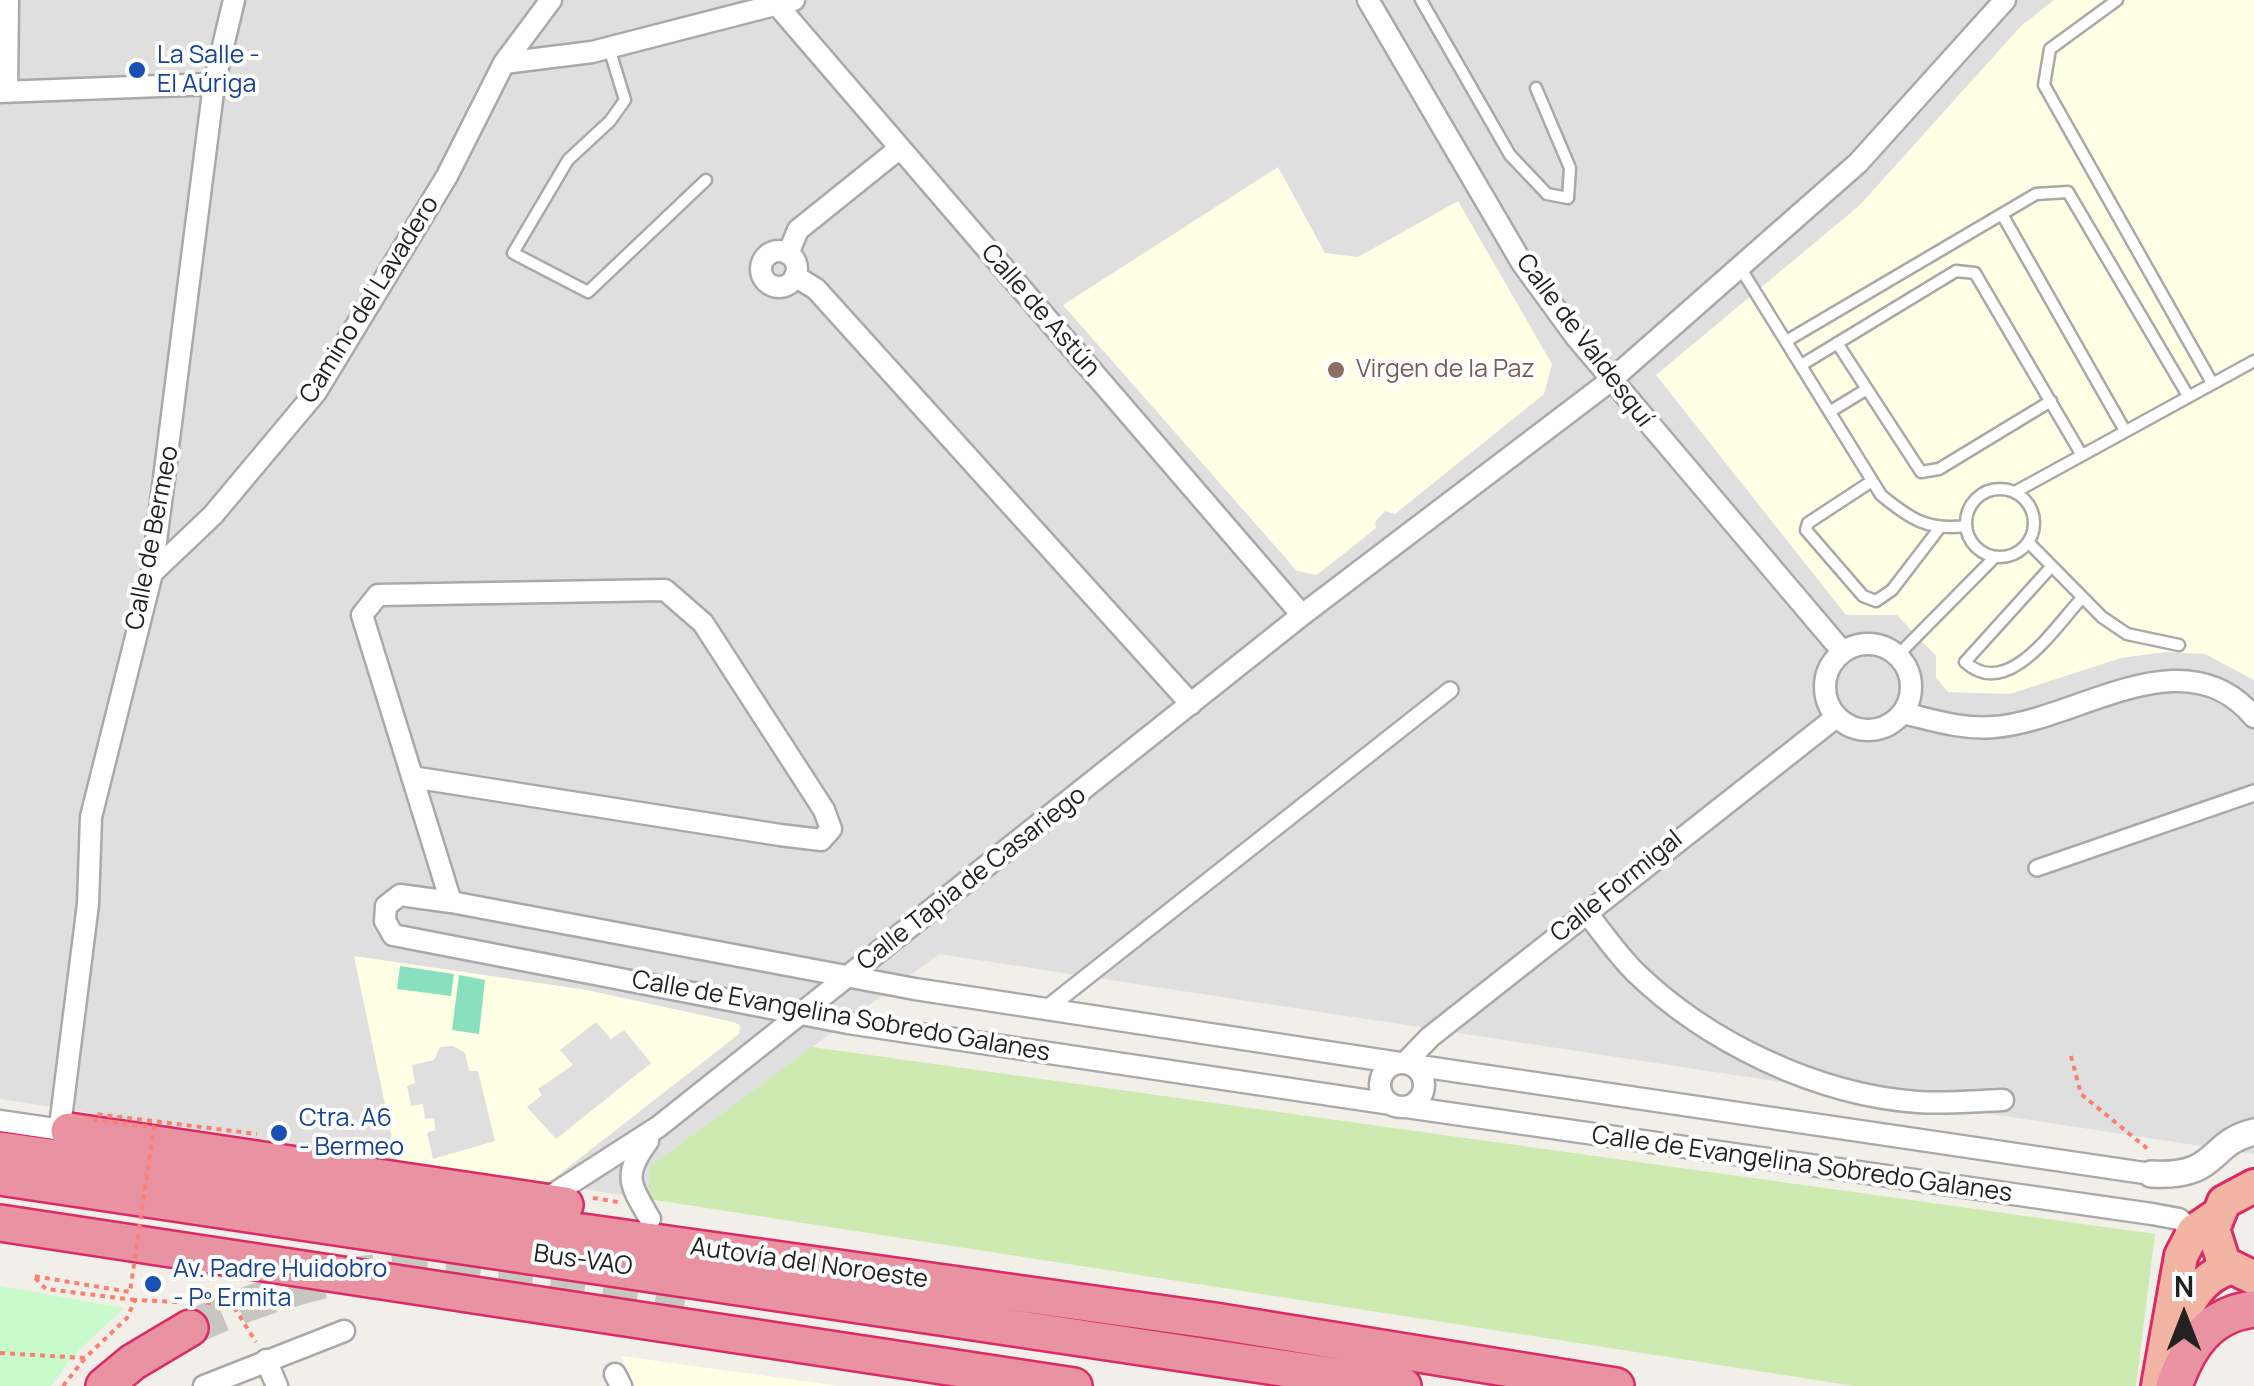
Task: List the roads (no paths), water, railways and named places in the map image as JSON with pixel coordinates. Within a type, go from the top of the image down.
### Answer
[{"type":"highway","points":[[69,1130],[549,1197],[1130,1292],[1215,1320]]},
{"type":"highway","name":"Autovía del Noroeste","points":[[0,1150],[1215,1320],[1616,1386]]},
{"type":"highway","name":"Bus-VAO","points":[[0,1177],[1403,1386]]},
{"type":"highway","points":[[2158,1386],[2181,1256],[2234,1193],[2254,1186]]},
{"type":"highway","points":[[0,1223],[1074,1386]]},
{"type":"highway","points":[[2205,1223],[2214,1242],[2242,1273]]},
{"type":"highway","points":[[2172,1386],[2176,1342],[2191,1300],[2214,1273],[2242,1273]]},
{"type":"highway","points":[[685,1300],[1266,1386]]},
{"type":"highway","points":[[2172,1386],[2188,1350],[2201,1334],[2217,1320],[2254,1309]]},
{"type":"highway","points":[[95,1372],[133,1362],[190,1328]]},
{"type":"highway","points":[[895,1360],[1014,1386]]},
{"type":"street","points":[[8,0],[4,91],[214,84]]},
{"type":"street","name":"Calle de Bermeo","points":[[69,1130],[61,1118],[88,904],[91,817],[152,573],[214,84],[234,0]]},
{"type":"street","name":"Camino del Lavadero","points":[[152,573],[213,516],[316,392],[447,176],[504,62],[551,0]]},
{"type":"street","name":"Calle de Valdesquí","points":[[1368,0],[1522,263],[1610,382],[1842,651]]},
{"type":"street","name":"Calle Tapia de Casariego","points":[[549,1197],[658,1127],[1302,615],[1610,382],[1858,164],[2005,0]]},
{"type":"street","points":[[504,62],[608,48],[786,3]]},
{"type":"street","name":"Calle de Astún","points":[[786,3],[900,148],[1302,615]]},
{"type":"street","points":[[788,254],[798,230],[900,148]]},
{"type":"street","points":[[775,252],[788,254],[796,263],[795,276],[779,287],[763,278],[764,258],[775,252]]},
{"type":"street","points":[[795,276],[816,289],[1191,704]]},
{"type":"street","points":[[412,777],[780,836],[820,840],[832,829],[824,810],[703,623],[665,590],[378,594],[362,614],[450,902]]},
{"type":"street","points":[[1867,643],[1898,654],[1912,689],[1903,713],[1894,723],[1860,731],[1836,718],[1823,692],[1827,669],[1842,651],[1867,643]]},
{"type":"street","points":[[1903,713],[1956,726],[1992,728],[2030,722],[2142,685],[2180,679],[2220,690],[2254,717]]},
{"type":"street","points":[[1046,1009],[1450,690]]},
{"type":"street","name":"Calle Formigal","points":[[1406,1064],[1430,1036],[1836,718]]},
{"type":"street","points":[[2037,868],[2254,793]]},
{"type":"street","name":"Calle de Evangelina Sobredo Galanes","points":[[2160,1174],[1046,1009],[848,977],[450,902],[394,897],[386,906],[386,926],[393,935],[801,1014],[1398,1106],[2205,1223]]},
{"type":"street","points":[[1586,912],[1634,972],[1696,1021],[1760,1058],[1837,1086],[1916,1102],[2003,1100]]},
{"type":"street","points":[[1406,1064],[1422,1075],[1424,1089],[1418,1101],[1398,1106],[1382,1094],[1380,1080],[1387,1069],[1406,1064]]},
{"type":"street","points":[[0,1121],[69,1130]]},
{"type":"street","name":"Calle Tapia de Casariego","points":[[646,1212],[632,1190],[632,1164],[658,1127]]},
{"type":"street","points":[[2160,1174],[2204,1167],[2232,1142],[2254,1132]]},
{"type":"street","points":[[204,1386],[344,1331]]},
{"type":"street","points":[[266,1360],[277,1386]]},
{"type":"lane","points":[[1421,0],[1510,155],[1547,194],[1568,198],[1570,168],[1536,88]]},
{"type":"lane","points":[[2117,0],[2050,48],[2044,85],[2211,382]]},
{"type":"lane","points":[[608,48],[624,100],[610,121],[568,160],[513,253],[588,292],[706,180]]},
{"type":"lane","points":[[1788,340],[2036,194],[2068,192],[2187,394]]},
{"type":"lane","points":[[2003,216],[2124,429]]},
{"type":"lane","points":[[1742,268],[1872,481],[1902,513],[1938,530],[1966,526]]},
{"type":"lane","points":[[1803,364],[1956,271],[1969,270],[1975,273],[2080,452]]},
{"type":"lane","points":[[1837,343],[1920,472],[1939,469],[2051,402]]},
{"type":"lane","points":[[2015,492],[2080,452],[2254,361]]},
{"type":"lane","points":[[1830,410],[1867,389]]},
{"type":"lane","points":[[1872,481],[1808,524],[1806,530],[1863,596],[1876,600],[1892,590],[1938,530]]},
{"type":"lane","points":[[1996,488],[2015,492],[2030,505],[2036,524],[2029,543],[2014,556],[1994,558],[1976,550],[1966,526],[1966,513],[1977,496],[1996,488]]},
{"type":"lane","points":[[2029,543],[2102,618],[2128,634],[2179,645]]},
{"type":"lane","points":[[1898,654],[1994,558]]},
{"type":"lane","points":[[2051,567],[1965,662],[1993,674],[2012,671],[2082,598]]},
{"type":"tunnel","points":[[190,1328],[250,1303],[312,1284],[376,1271],[409,1269],[502,1272],[685,1300]]},
{"type":"place","name":"La Salle - El Aúriga","points":[[137,70]]},
{"type":"place","name":"Virgen de la Paz","points":[[1336,370]]},
{"type":"place","name":"Ctra. A6 - Bermeo","points":[[279,1133]]},
{"type":"place","name":"Av. Padre Huidobro - Pº Ermita","points":[[153,1284]]}]
